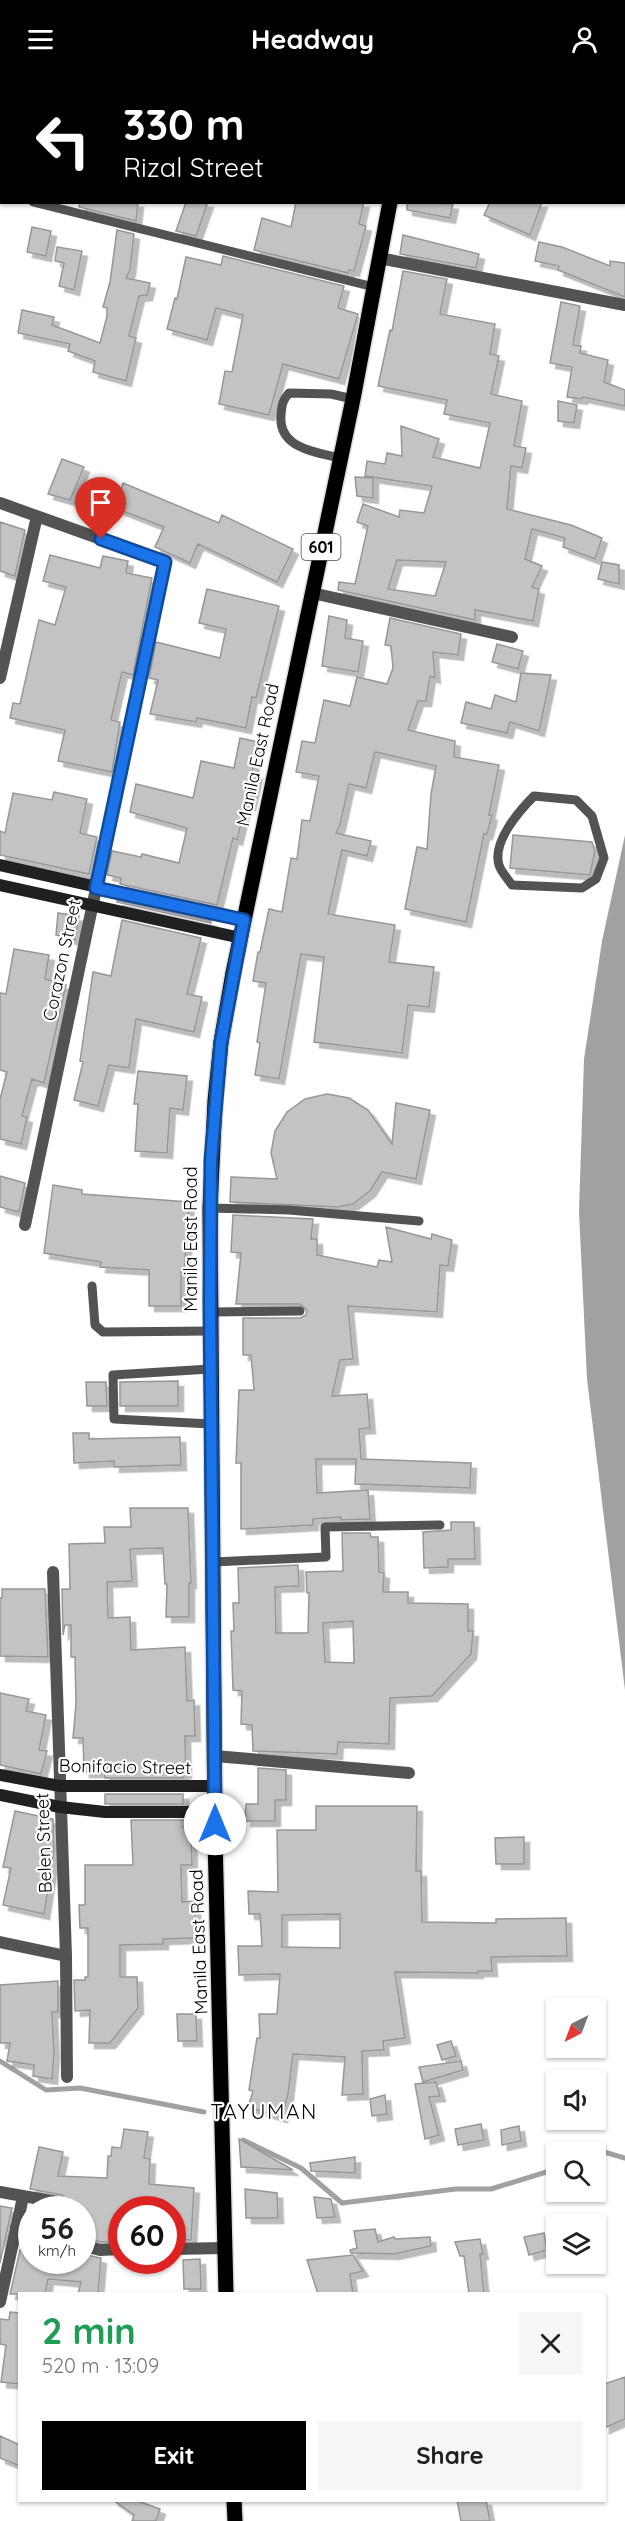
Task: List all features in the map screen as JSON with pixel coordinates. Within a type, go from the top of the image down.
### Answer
[{"type":"main road","name":"Manila East Road","points":[[226,2292],[215,1812],[210,1369],[212,1148],[221,1042],[244,920],[353,399],[390,204]]},
{"type":"main road","points":[[234,2502],[235,2521]]},
{"type":"street","points":[[379,258],[625,305]]},
{"type":"street","points":[[0,503],[37,516],[0,678]]},
{"type":"street","name":"Corazon Street","points":[[25,1225],[165,562],[37,516]]},
{"type":"street","points":[[312,593],[512,637]]},
{"type":"street","points":[[0,865],[244,920]]},
{"type":"street","points":[[0,885],[241,938]]},
{"type":"street","name":"Belen Street","points":[[53,1572],[66,1956],[67,2077]]},
{"type":"street","points":[[215,1756],[409,1773]]},
{"type":"street","name":"Bonifacio Street","points":[[0,1775],[60,1786],[215,1786]]},
{"type":"street","points":[[0,1795],[60,1807],[105,1812],[215,1812]]},
{"type":"street","points":[[0,1941],[66,1956]]},
{"type":"street","points":[[0,2192],[18,2196]]},
{"type":"street","points":[[0,2302],[18,2218]]},
{"type":"street","points":[[186,2249],[225,2248]]},
{"type":"lane","points":[[41,204],[374,287]]},
{"type":"lane","points":[[340,458],[309,451],[294,444],[285,436],[280,424],[282,401],[289,393],[301,392],[353,399]]},
{"type":"lane","points":[[534,796],[576,800],[592,816],[604,858],[596,879],[582,888],[512,885],[499,866],[498,850],[516,814],[534,796]]},
{"type":"lane","points":[[210,1208],[288,1210],[419,1221]]},
{"type":"lane","points":[[92,1286],[94,1326],[103,1332],[210,1331]]},
{"type":"lane","points":[[210,1312],[300,1311]]},
{"type":"lane","points":[[210,1369],[113,1375],[113,1397],[114,1419],[211,1424]]},
{"type":"lane","points":[[213,1562],[326,1557],[325,1527],[440,1525]]},
{"type":"shaded area","points":[[625,835],[625,1690],[587,1379],[579,1211],[584,1059],[602,941]]},
{"type":"building","points":[[80,204],[138,204],[136,221],[79,207]]},
{"type":"building","points":[[185,204],[207,204],[196,236],[176,231]]},
{"type":"building","points":[[296,204],[364,204],[359,224],[366,226],[354,271],[349,270],[348,273],[254,250],[262,218],[291,227]]},
{"type":"building","points":[[407,204],[453,204],[450,218],[407,210]]},
{"type":"building","points":[[489,204],[541,204],[530,235],[484,215]]},
{"type":"building","points":[[32,227],[51,231],[46,256],[27,252]]},
{"type":"building","points":[[117,230],[134,234],[130,270],[126,278],[150,283],[147,295],[139,296],[129,336],[136,338],[126,381],[93,372],[95,361],[68,351],[70,344],[18,333],[22,310],[54,317],[52,325],[100,343],[107,316],[107,308],[103,307],[110,282]]},
{"type":"building","points":[[403,235],[479,254],[476,268],[400,254]]},
{"type":"building","points":[[539,242],[562,247],[610,266],[610,261],[625,263],[625,297],[558,270],[559,266],[535,261]]},
{"type":"building","points":[[57,247],[82,251],[74,290],[59,286],[64,263],[55,261]]},
{"type":"building","points":[[223,256],[344,286],[338,308],[358,314],[339,379],[283,364],[269,415],[219,404],[225,371],[232,372],[243,315],[216,308],[207,340],[167,329],[175,298],[177,299],[186,257],[221,265]]},
{"type":"building","points":[[403,271],[447,279],[440,314],[495,324],[490,354],[499,356],[491,394],[522,401],[514,446],[526,448],[522,468],[511,466],[507,509],[571,525],[602,538],[595,559],[563,547],[565,538],[532,529],[525,559],[542,566],[532,587],[539,589],[533,621],[475,610],[475,620],[338,590],[339,582],[355,584],[368,526],[357,522],[363,504],[399,517],[400,510],[424,513],[432,486],[365,476],[367,461],[385,464],[387,453],[402,456],[401,426],[439,439],[433,457],[480,468],[490,423],[444,414],[447,400],[378,386],[390,330],[392,331]],"holes":[[[397,560],[446,562],[435,596],[388,589]]]},
{"type":"building","points":[[561,302],[580,306],[573,345],[581,346],[580,353],[608,360],[604,382],[625,390],[625,406],[583,397],[582,399],[567,397],[572,367],[550,363]]},
{"type":"building","points":[[558,401],[577,405],[574,423],[558,421]]},
{"type":"building","points":[[62,459],[84,467],[70,500],[48,494]]},
{"type":"building","points":[[355,477],[373,478],[373,498],[357,496]]},
{"type":"building","points":[[123,483],[219,523],[222,515],[293,549],[277,582],[198,544],[190,563],[155,547],[164,527],[115,508]]},
{"type":"building","points":[[0,522],[25,530],[15,576],[0,571]]},
{"type":"building","points":[[50,555],[100,568],[103,556],[128,561],[126,573],[152,578],[133,675],[122,672],[111,720],[120,722],[112,772],[58,761],[65,730],[10,718],[13,703],[20,704],[39,620],[55,625],[66,587],[43,581]]},
{"type":"building","points":[[602,562],[619,565],[619,584],[598,579]]},
{"type":"building","points":[[207,589],[279,606],[256,698],[252,697],[246,728],[197,718],[196,722],[150,714],[158,680],[149,678],[156,642],[220,658],[226,629],[199,623]]},
{"type":"building","points":[[329,616],[347,620],[345,638],[363,641],[358,672],[322,666]]},
{"type":"building","points":[[390,618],[461,634],[458,655],[433,652],[435,678],[430,676],[426,701],[418,701],[408,730],[455,741],[454,757],[499,765],[489,815],[492,815],[487,834],[484,834],[466,922],[405,909],[417,847],[427,849],[431,794],[436,766],[375,752],[366,788],[349,784],[340,825],[336,833],[371,841],[367,856],[342,850],[328,914],[395,925],[389,962],[434,967],[429,1007],[408,1005],[402,1053],[314,1042],[324,957],[301,954],[279,1079],[255,1075],[260,1043],[257,1042],[266,983],[253,981],[258,952],[260,952],[269,909],[282,912],[291,858],[297,859],[302,820],[310,821],[319,776],[296,772],[302,741],[315,743],[324,700],[350,706],[357,677],[387,684],[393,668],[391,646],[385,645]]},
{"type":"building","points":[[497,644],[523,651],[518,669],[492,662]]},
{"type":"building","points":[[521,673],[551,675],[539,731],[510,722],[507,733],[461,723],[466,702],[491,709],[495,695],[516,702]]},
{"type":"building","points":[[240,738],[258,742],[252,773],[257,774],[250,805],[246,804],[237,840],[233,838],[217,905],[120,884],[121,878],[107,875],[112,851],[141,857],[142,854],[179,863],[187,828],[130,812],[136,784],[193,798],[201,761],[234,768]]},
{"type":"building","points":[[54,792],[87,799],[80,833],[97,837],[89,874],[0,855],[0,831],[5,833],[13,793],[52,800]]},
{"type":"building","points":[[513,835],[592,842],[595,851],[590,875],[510,868]]},
{"type":"building","points":[[117,900],[211,921],[211,923],[117,902]]},
{"type":"building","points":[[58,913],[79,916],[75,940],[56,935]]},
{"type":"building","points":[[122,920],[201,938],[187,994],[202,997],[194,1032],[136,1019],[129,1068],[109,1065],[98,1106],[74,1100],[83,1062],[80,1061],[93,972],[111,976]]},
{"type":"building","points":[[14,949],[49,955],[45,979],[66,985],[44,1083],[32,1079],[22,1116],[27,1117],[21,1144],[0,1139],[0,1099],[7,1072],[0,1070],[0,993],[6,994]]},
{"type":"building","points":[[138,1071],[187,1076],[183,1110],[170,1108],[167,1153],[135,1151],[138,1104],[134,1104]]},
{"type":"building","points":[[327,1094],[349,1098],[368,1110],[392,1144],[396,1103],[430,1110],[416,1179],[382,1172],[370,1191],[353,1204],[337,1207],[230,1202],[231,1177],[277,1179],[271,1153],[275,1131],[287,1112],[305,1099]]},
{"type":"building","points":[[0,1176],[25,1183],[19,1212],[0,1207]]},
{"type":"building","points":[[53,1185],[82,1190],[82,1194],[189,1202],[184,1273],[181,1272],[181,1306],[149,1306],[149,1270],[100,1267],[101,1262],[44,1253]]},
{"type":"building","points":[[233,1215],[313,1219],[311,1239],[317,1239],[317,1255],[377,1267],[379,1260],[392,1262],[386,1227],[431,1239],[432,1234],[452,1240],[448,1266],[440,1265],[437,1312],[348,1306],[353,1359],[340,1360],[332,1396],[367,1394],[370,1428],[359,1429],[361,1459],[471,1463],[470,1488],[355,1484],[356,1459],[316,1459],[317,1493],[368,1490],[370,1519],[341,1520],[341,1517],[313,1519],[313,1525],[241,1529],[241,1463],[236,1463],[239,1390],[254,1390],[251,1355],[243,1355],[243,1318],[300,1318],[306,1315],[307,1310],[300,1304],[236,1304],[241,1253],[231,1252]]},
{"type":"building","points":[[178,1381],[178,1406],[120,1406],[120,1382]]},
{"type":"building","points":[[86,1382],[106,1382],[107,1406],[87,1406]]},
{"type":"building","points":[[73,1433],[89,1433],[89,1439],[180,1437],[181,1465],[114,1467],[114,1461],[74,1463]]},
{"type":"building","points":[[130,1508],[188,1508],[191,1583],[189,1583],[189,1617],[166,1617],[167,1584],[165,1584],[163,1548],[130,1549],[132,1581],[107,1582],[108,1618],[130,1617],[131,1650],[185,1647],[187,1701],[194,1700],[195,1736],[185,1736],[186,1773],[183,1773],[183,1778],[105,1778],[104,1772],[84,1772],[83,1738],[73,1738],[76,1704],[75,1657],[71,1657],[71,1625],[65,1625],[63,1635],[62,1589],[70,1589],[69,1544],[105,1543],[104,1527],[131,1527]]},
{"type":"building","points":[[451,1522],[474,1522],[475,1559],[448,1559],[448,1567],[424,1568],[423,1532],[451,1530]]},
{"type":"building","points":[[342,1533],[370,1533],[371,1537],[378,1537],[379,1572],[384,1573],[383,1592],[408,1592],[408,1603],[468,1604],[468,1631],[473,1631],[471,1654],[432,1696],[390,1698],[389,1744],[338,1742],[337,1754],[253,1751],[252,1725],[241,1724],[242,1691],[233,1690],[231,1631],[234,1631],[233,1603],[239,1603],[238,1568],[298,1565],[299,1586],[275,1587],[276,1633],[308,1633],[309,1593],[307,1593],[306,1572],[343,1571]],"holes":[[[353,1621],[354,1663],[325,1662],[323,1623]]]},
{"type":"building","points":[[2,1589],[45,1589],[48,1657],[0,1656]]},
{"type":"building","points":[[0,1693],[29,1699],[26,1711],[46,1715],[39,1750],[47,1751],[41,1774],[0,1765]]},
{"type":"building","points":[[258,1768],[286,1770],[286,1800],[275,1800],[275,1821],[245,1821],[246,1804],[258,1804]]},
{"type":"building","points":[[105,1794],[183,1794],[183,1804],[105,1804]]},
{"type":"building","points":[[316,1806],[417,1806],[416,1871],[421,1871],[422,1922],[496,1923],[496,1919],[566,1918],[567,1956],[491,1957],[492,1971],[478,1971],[478,1973],[395,1972],[405,2038],[383,2041],[384,2050],[362,2051],[363,2094],[342,2095],[345,2057],[293,2054],[288,2094],[282,2117],[248,2107],[253,2091],[249,2090],[257,2038],[260,2038],[259,2014],[277,2014],[280,1974],[239,1975],[238,1946],[262,1946],[260,1914],[249,1914],[248,1891],[278,1892],[277,1830],[316,1830]],"holes":[[[340,1914],[340,1948],[282,1947],[282,1915]]]},
{"type":"building","points":[[15,1811],[53,1819],[54,1852],[44,1914],[3,1905],[11,1868],[3,1867]]},
{"type":"building","points":[[131,1820],[183,1820],[183,1827],[191,1827],[192,1865],[181,1865],[182,1902],[195,1901],[196,1938],[163,1939],[163,1944],[120,1945],[120,1977],[137,1977],[138,2008],[110,2043],[89,2043],[90,2010],[75,2011],[74,1980],[85,1980],[85,1977],[88,1977],[88,1928],[80,1928],[79,1905],[85,1905],[85,1865],[133,1865]]},
{"type":"building","points":[[524,1837],[524,1864],[496,1864],[495,1838]]},
{"type":"building","points":[[58,1981],[58,2012],[52,2012],[54,2053],[52,2079],[33,2076],[34,2065],[7,2061],[10,2043],[0,2043],[0,1985]]},
{"type":"building","points":[[177,2014],[196,2014],[197,2041],[178,2041]]},
{"type":"building","points":[[451,2041],[456,2056],[442,2060],[437,2045]]},
{"type":"building","points":[[461,2061],[463,2070],[423,2082],[419,2067]]},
{"type":"building","points":[[436,2082],[440,2096],[429,2097],[439,2135],[425,2139],[415,2084]]},
{"type":"building","points":[[385,2095],[387,2114],[372,2116],[370,2099]]},
{"type":"building","points":[[481,2124],[484,2140],[458,2145],[455,2129]]},
{"type":"building","points":[[519,2126],[521,2141],[502,2145],[501,2130]]},
{"type":"building","points":[[124,2129],[148,2132],[144,2158],[150,2159],[149,2184],[194,2188],[191,2240],[186,2240],[186,2196],[108,2196],[108,2242],[101,2242],[96,2241],[96,2196],[63,2196],[30,2189],[39,2147],[63,2152],[58,2176],[107,2178],[108,2156],[111,2156],[112,2147],[121,2148]]},
{"type":"building","points":[[239,2139],[293,2170],[241,2167]]},
{"type":"building","points":[[355,2157],[355,2173],[311,2171],[310,2163]]},
{"type":"building","points":[[245,2189],[277,2193],[278,2218],[246,2218]]},
{"type":"building","points":[[314,2197],[331,2199],[335,2217],[317,2218]]},
{"type":"building","points":[[0,2206],[12,2208],[0,2263]]},
{"type":"building","points":[[375,2229],[378,2242],[394,2237],[395,2239],[430,2237],[431,2246],[394,2254],[351,2253],[350,2250],[357,2248],[354,2231]]},
{"type":"building","points":[[544,2233],[546,2250],[529,2255],[524,2237]]},
{"type":"building","points":[[480,2239],[483,2254],[480,2254],[484,2292],[469,2292],[464,2256],[460,2256],[455,2242]]},
{"type":"building","points":[[353,2255],[363,2271],[350,2274],[353,2292],[317,2292],[307,2260]]},
{"type":"building","points":[[96,2257],[101,2258],[98,2292],[78,2292],[81,2282],[48,2279],[45,2292],[18,2292],[18,2294],[10,2294],[18,2259],[18,2274],[96,2274]]},
{"type":"building","points":[[200,2259],[201,2289],[184,2289],[186,2260]]},
{"type":"building","points":[[10,2312],[18,2313],[18,2384],[1,2382],[6,2345],[0,2344],[0,2319],[9,2320]]},
{"type":"building","points":[[625,2377],[625,2419],[606,2427],[606,2383]]},
{"type":"building","points":[[0,2436],[18,2444],[18,2465],[0,2458]]},
{"type":"building","points":[[116,2502],[141,2502],[160,2509],[156,2521],[132,2521],[134,2515]]},
{"type":"building","points":[[457,2502],[486,2502],[490,2521],[461,2521]]},
{"type":"waterway","points":[[0,2061],[46,2090],[80,2088],[204,2112]]},
{"type":"waterway","points":[[243,2140],[301,2168],[342,2203],[456,2189],[491,2189],[546,2172]]},
{"type":"waterway","points":[[606,2153],[625,2158]]},
{"type":"district","name":"TAYUMAN","points":[[264,2112]]},
{"type":"route","points":[[101,539],[165,562],[96,888],[244,920],[221,1042],[211,1160],[210,1302],[215,1824]]}]
